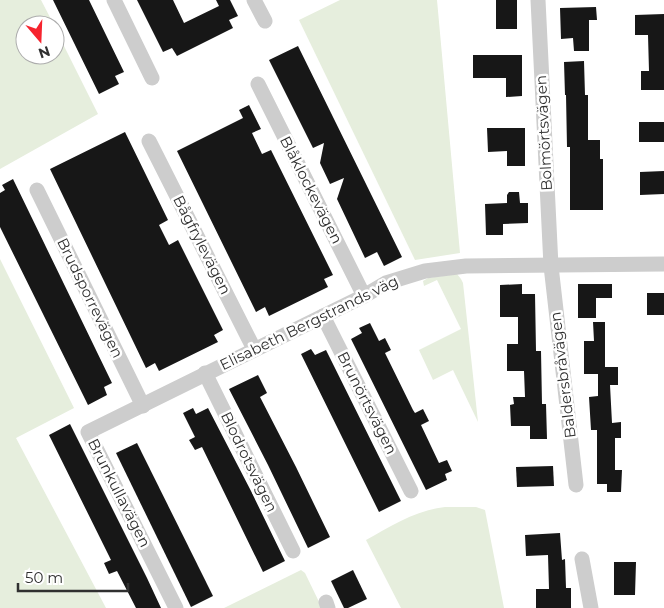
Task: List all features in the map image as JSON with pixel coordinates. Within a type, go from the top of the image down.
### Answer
[{"type":"street","points":[[114,0],[152,78]]},
{"type":"street","points":[[254,0],[265,21]]},
{"type":"street","name":"Bolmörtsvägen","points":[[538,0],[551,266]]},
{"type":"street","name":"Blåklockevägen","points":[[258,84],[364,296]]},
{"type":"street","name":"Bågfrylevägen","points":[[149,141],[254,349]]},
{"type":"street","name":"Brudsporrevägen","points":[[37,190],[143,406]]},
{"type":"street","name":"Elisabeth Bergstrands väg","points":[[88,432],[364,296],[386,283],[425,271],[466,266],[664,264]]},
{"type":"street","name":"Baldersbråvägen","points":[[551,266],[576,485]]},
{"type":"street","name":"Brunörtsvägen","points":[[323,316],[411,491]]},
{"type":"street","name":"Blodrotsvägen","points":[[206,373],[293,551]]},
{"type":"street","name":"Brunkullavägen","points":[[88,432],[176,608]]},
{"type":"street","points":[[582,559],[591,608]]},
{"type":"green space","points":[[0,0],[41,0],[49,15],[15,15],[15,65],[65,65],[65,48],[98,114],[0,169]]},
{"type":"green space","points":[[340,0],[437,0],[460,253],[415,260],[299,20]]},
{"type":"green space","points":[[0,259],[74,408],[16,438],[106,608],[0,608]]},
{"type":"green space","points":[[457,274],[463,283],[478,422],[453,370],[433,380],[419,350],[461,329],[437,280],[424,286],[423,281],[428,278]]},
{"type":"green space","points":[[445,507],[476,507],[485,510],[504,608],[401,608],[366,540],[414,515]]},
{"type":"green space","points":[[301,570],[305,573],[322,608],[224,608]]},
{"type":"building","points":[[53,0],[89,0],[124,72],[115,76],[119,84],[99,94],[65,25],[65,15],[60,15]]},
{"type":"building","points":[[137,0],[173,0],[184,23],[219,6],[216,0],[230,0],[238,16],[229,20],[233,28],[177,56],[172,48],[163,52]]},
{"type":"building","points":[[496,0],[517,0],[517,29],[496,29]]},
{"type":"building","points":[[596,7],[597,20],[589,20],[589,51],[574,51],[573,38],[561,39],[560,8]]},
{"type":"building","points":[[664,14],[664,90],[641,90],[641,71],[649,71],[648,35],[635,35],[635,15]]},
{"type":"building","points":[[298,46],[402,257],[384,266],[377,252],[365,258],[337,199],[344,178],[330,184],[320,163],[324,143],[313,148],[269,60]]},
{"type":"building","points":[[473,55],[522,55],[522,96],[506,97],[506,78],[473,78]]},
{"type":"building","points":[[584,61],[585,95],[588,95],[588,140],[600,140],[600,159],[603,159],[603,210],[570,210],[570,147],[567,147],[564,62]]},
{"type":"building","points":[[249,105],[261,129],[252,133],[262,154],[271,150],[333,275],[324,279],[328,287],[269,316],[265,307],[256,312],[177,151],[243,118],[239,110]]},
{"type":"building","points":[[639,122],[664,122],[664,142],[639,142]]},
{"type":"building","points":[[487,128],[525,128],[525,166],[507,166],[507,151],[488,152]]},
{"type":"building","points":[[125,132],[168,220],[159,225],[169,245],[178,240],[223,330],[214,335],[218,342],[159,371],[155,363],[146,368],[50,169]]},
{"type":"building","points":[[664,171],[664,194],[640,195],[640,172]]},
{"type":"building","points":[[13,179],[112,383],[104,387],[107,395],[88,405],[0,227],[0,193],[5,190],[2,185]]},
{"type":"building","points":[[509,192],[519,192],[520,203],[528,203],[528,223],[503,224],[503,235],[486,235],[485,204],[507,203]]},
{"type":"building","points":[[522,284],[522,294],[535,294],[536,351],[541,351],[542,404],[546,404],[547,439],[530,439],[530,426],[511,426],[510,405],[514,404],[513,397],[525,397],[524,371],[507,371],[507,344],[518,344],[518,317],[500,317],[500,285]]},
{"type":"building","points":[[578,284],[612,284],[612,298],[596,298],[596,318],[578,318]]},
{"type":"building","points":[[647,293],[664,293],[664,315],[647,315]]},
{"type":"building","points":[[593,322],[605,322],[605,367],[618,367],[618,385],[610,385],[612,423],[621,422],[621,438],[615,438],[615,470],[622,470],[621,492],[607,492],[607,484],[597,484],[597,430],[591,430],[589,397],[598,396],[598,374],[584,374],[584,341],[594,341]]},
{"type":"building","points":[[370,323],[379,341],[385,338],[391,350],[385,353],[413,410],[415,413],[423,409],[429,421],[421,425],[439,463],[447,460],[452,471],[445,474],[447,480],[426,490],[351,339],[362,333],[359,328]]},
{"type":"building","points":[[311,349],[315,355],[326,350],[401,501],[379,512],[301,354]]},
{"type":"building","points":[[258,375],[267,393],[260,397],[330,537],[308,548],[229,389]]},
{"type":"building","points":[[193,408],[196,414],[208,408],[285,561],[263,572],[202,447],[195,450],[189,440],[195,437],[183,413]]},
{"type":"building","points":[[70,424],[161,608],[136,608],[117,571],[109,574],[104,563],[111,560],[49,435]]},
{"type":"building","points":[[137,443],[213,596],[191,607],[116,453]]},
{"type":"building","points":[[553,466],[554,486],[517,487],[516,467]]},
{"type":"building","points":[[560,533],[562,560],[565,559],[566,588],[571,588],[571,608],[536,608],[536,589],[549,589],[548,555],[526,556],[525,535]]},
{"type":"building","points":[[614,562],[636,562],[635,595],[614,595]]},
{"type":"building","points":[[353,570],[367,599],[344,608],[331,581]]}]
